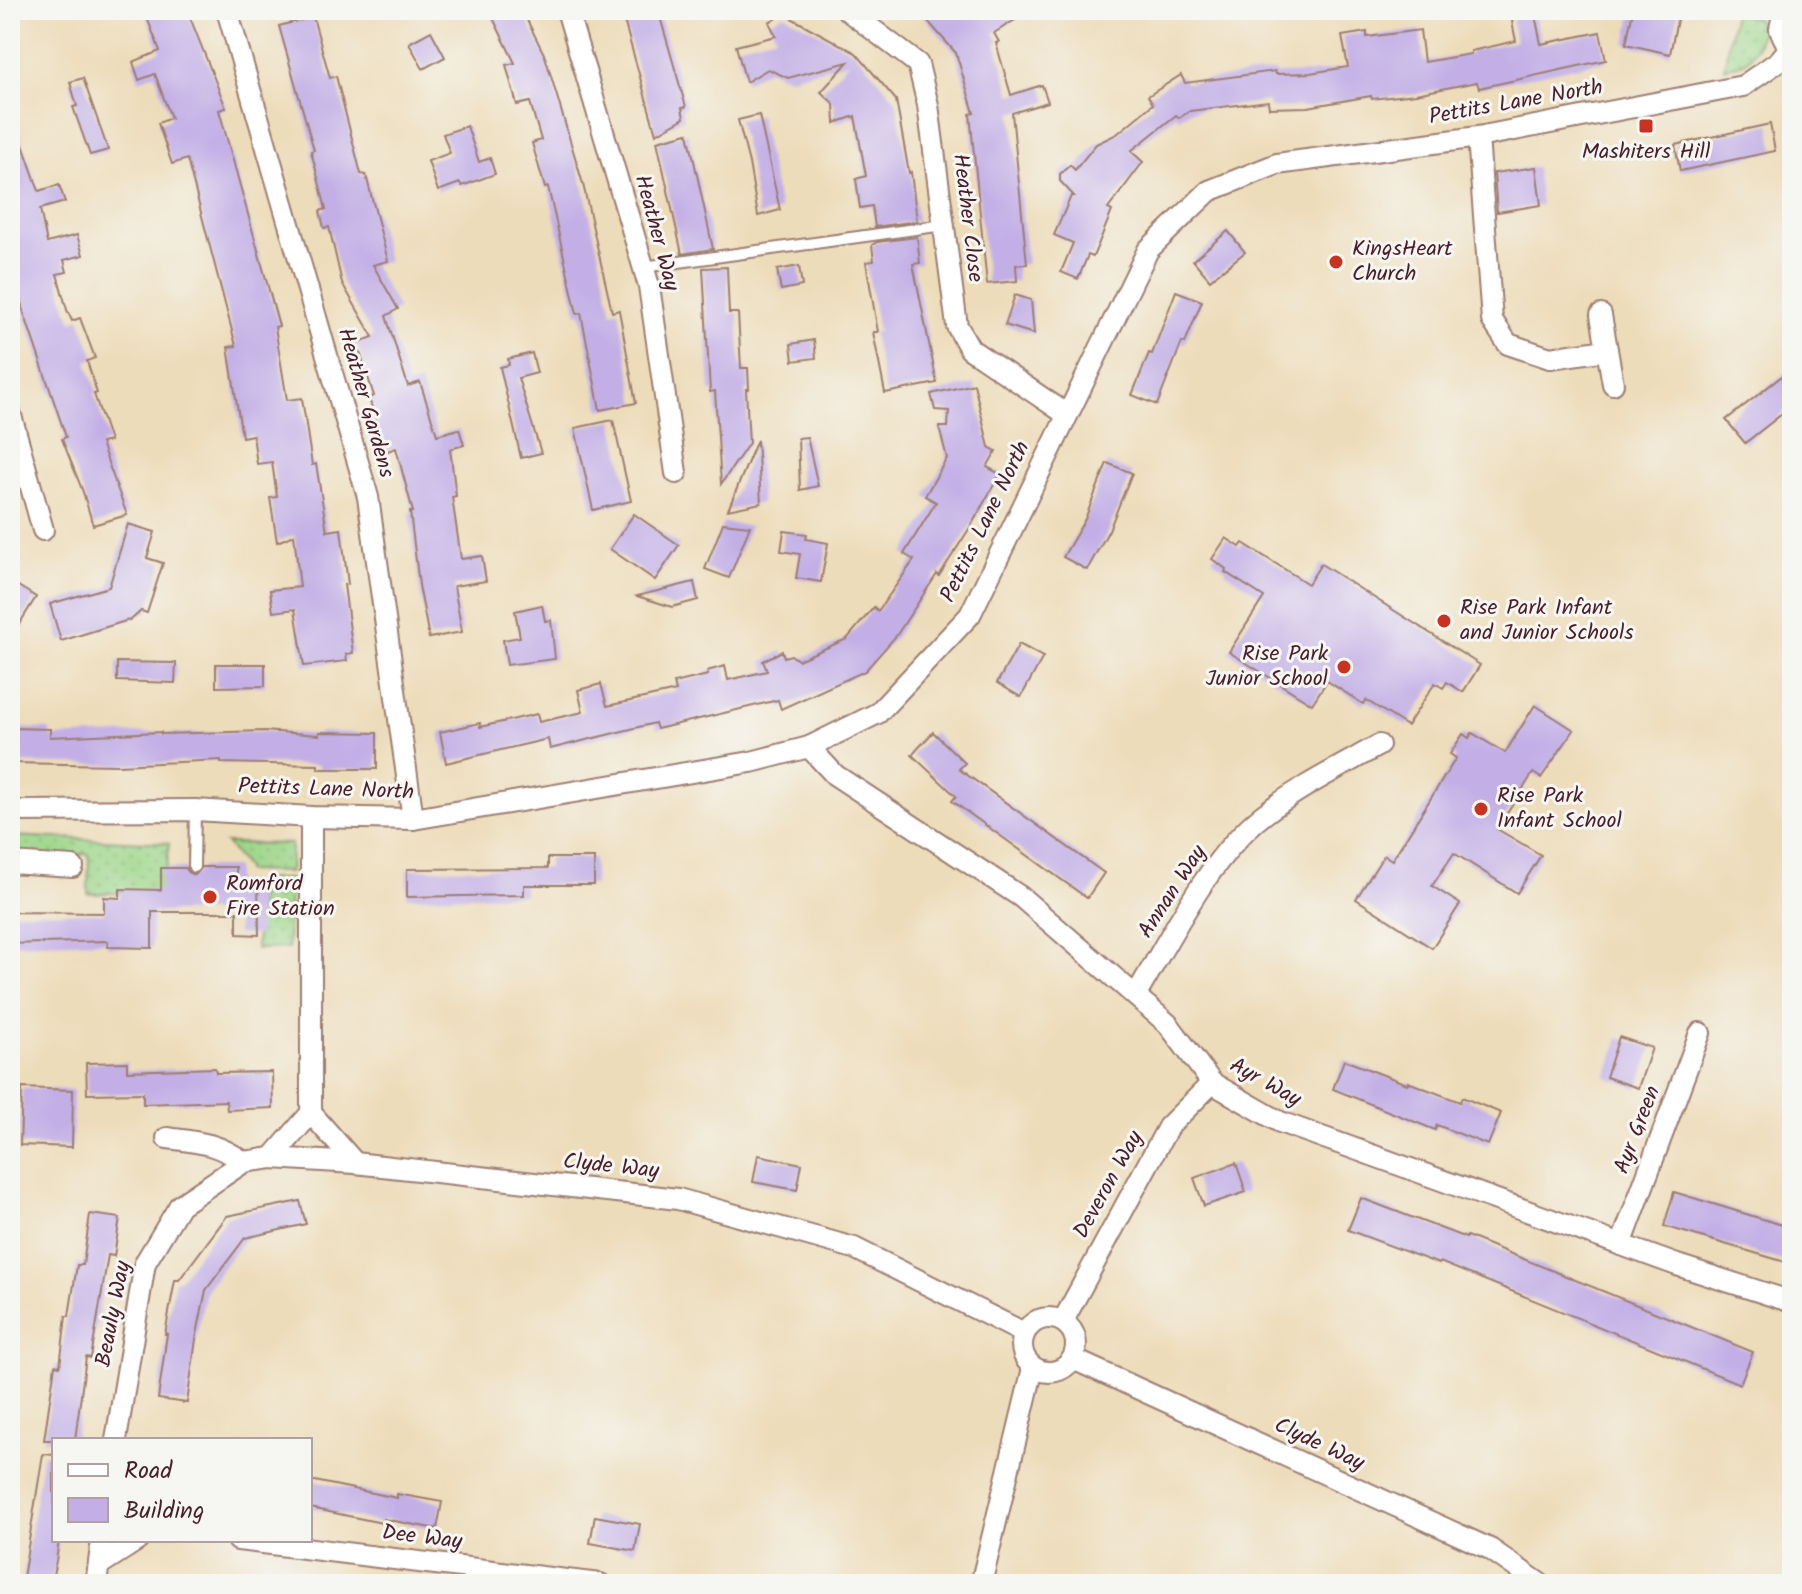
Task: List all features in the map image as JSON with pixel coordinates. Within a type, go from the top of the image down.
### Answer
[{"type":"main road","points":[[1785,12],[1784,29],[1792,45]]},
{"type":"street","name":"Heather Gardens","points":[[227,10],[368,497],[413,819]]},
{"type":"street","name":"Heather Way","points":[[567,10],[649,286],[676,473]]},
{"type":"street","name":"Heather Close","points":[[847,10],[918,64],[928,105],[957,326],[970,349],[1066,414]]},
{"type":"street","name":"Pettits Lane North","points":[[10,811],[195,810],[413,819],[751,762],[809,747],[878,713],[970,615],[1148,250],[1209,191],[1277,164],[1478,137],[1743,86],[1779,61],[1792,45]]},
{"type":"street","points":[[1478,137],[1492,320],[1508,344],[1550,358],[1607,350]]},
{"type":"street","points":[[1601,315],[1613,384]]},
{"type":"street","points":[[10,412],[43,530]]},
{"type":"street","name":"Annan Way","points":[[1136,995],[1214,866],[1261,816],[1321,777],[1379,745]]},
{"type":"street","name":"Ayr Way","points":[[809,747],[835,775],[1021,897],[1168,1024],[1212,1083],[1280,1122],[1621,1245],[1792,1302]]},
{"type":"street","points":[[272,1158],[311,1113],[311,817]]},
{"type":"street","points":[[10,863],[73,867]]},
{"type":"street","name":"Ayr Green","points":[[1621,1245],[1700,1033]]},
{"type":"street","name":"Deveron Way","points":[[1063,1321],[1168,1127],[1212,1083]]},
{"type":"street","points":[[311,1113],[355,1163]]},
{"type":"street","points":[[167,1138],[206,1142],[225,1149],[244,1162]]},
{"type":"street","name":"Clyde Way","points":[[180,1205],[244,1162],[272,1158],[355,1163],[678,1199],[854,1248],[1024,1333]]},
{"type":"street","name":"Beauly Way","points":[[116,1438],[145,1263],[180,1205]]},
{"type":"street","points":[[1048,1319],[1063,1321],[1073,1330],[1077,1347],[1073,1359],[1052,1372],[1033,1368],[1021,1349],[1024,1333],[1034,1323],[1048,1319]]},
{"type":"street","name":"Clyde Way","points":[[1073,1359],[1490,1549],[1540,1584]]},
{"type":"street","points":[[981,1584],[1033,1368]]},
{"type":"street","points":[[97,1574],[102,1542]]},
{"type":"street","points":[[97,1574],[136,1542]]},
{"type":"street","name":"Dee Way","points":[[254,1542],[600,1584]]},
{"type":"lane","points":[[643,267],[944,225]]},
{"type":"lane","points":[[194,867],[195,810]]},
{"type":"green space","points":[[1734,12],[1757,19],[1762,31],[1746,61],[1724,68]]},
{"type":"green space","points":[[10,836],[169,843],[164,899],[148,892],[88,894],[89,854],[18,859],[10,855]]},
{"type":"green space","points":[[226,843],[291,844],[290,872],[246,871]]},
{"type":"green space","points":[[260,879],[290,879],[288,948],[256,949]]},
{"type":"building","points":[[144,10],[187,10],[226,108],[219,110],[279,326],[275,327],[287,400],[302,398],[312,465],[316,464],[327,531],[341,529],[348,584],[344,585],[353,653],[346,654],[347,661],[304,666],[295,609],[273,612],[270,590],[300,587],[294,535],[277,542],[270,498],[277,497],[272,462],[257,464],[253,435],[242,437],[228,347],[236,346],[187,159],[172,164],[158,123],[171,118],[155,74],[139,80],[133,62],[160,51]]},
{"type":"building","points":[[489,10],[522,10],[545,56],[583,184],[612,312],[619,310],[636,403],[600,410],[581,313],[577,314],[548,187],[545,188],[532,143],[541,140],[530,102],[517,105],[506,65],[515,63]]},
{"type":"building","points":[[621,10],[658,10],[686,107],[682,108],[684,118],[656,134]]},
{"type":"building","points":[[918,10],[1031,10],[994,33],[999,42],[996,43],[1011,95],[1042,85],[1048,102],[1012,113],[1027,264],[1016,265],[1017,281],[987,284],[970,114],[974,113],[956,53]]},
{"type":"building","points":[[1534,10],[1541,44],[1600,32],[1606,60],[1479,88],[1477,82],[1416,94],[1372,99],[1371,96],[1308,107],[1269,108],[1268,101],[1190,111],[1179,118],[1176,115],[1131,151],[1143,162],[1108,209],[1112,211],[1093,257],[1088,255],[1078,279],[1061,272],[1073,243],[1054,235],[1071,196],[1074,196],[1060,181],[1060,174],[1070,165],[1075,170],[1096,144],[1117,134],[1153,104],[1148,96],[1181,75],[1185,83],[1275,71],[1276,74],[1310,73],[1348,67],[1342,36],[1367,32],[1367,37],[1420,30],[1424,62],[1471,54],[1471,51],[1516,41],[1512,22],[1516,14]]},
{"type":"building","points":[[1633,10],[1679,10],[1670,54],[1626,44]]},
{"type":"building","points":[[784,14],[856,53],[896,100],[911,172],[917,221],[875,227],[872,206],[860,208],[856,179],[866,176],[855,116],[835,123],[834,104],[821,92],[848,62],[788,78],[768,69],[746,82],[736,46],[776,36],[769,22]]},
{"type":"building","points":[[313,17],[330,78],[336,76],[361,174],[366,175],[388,261],[373,265],[398,309],[386,316],[408,386],[420,382],[437,435],[459,429],[464,445],[450,449],[456,496],[452,497],[461,559],[482,556],[486,581],[454,586],[462,632],[429,638],[419,585],[410,512],[413,512],[396,448],[385,452],[369,398],[374,396],[357,343],[373,337],[342,283],[329,227],[324,228],[320,211],[326,209],[311,151],[314,150],[279,26]]},
{"type":"building","points":[[431,31],[445,57],[423,69],[409,43]]},
{"type":"building","points":[[83,78],[108,150],[90,155],[73,107],[77,106],[70,82]]},
{"type":"building","points":[[759,115],[780,210],[758,216],[738,120]]},
{"type":"building","points":[[10,119],[14,119],[39,191],[59,185],[65,202],[40,209],[47,243],[77,235],[83,255],[64,260],[67,272],[57,274],[67,310],[72,321],[80,318],[95,358],[87,361],[110,441],[101,443],[127,515],[93,525],[62,439],[66,437],[10,262]]},
{"type":"building","points":[[1770,124],[1775,151],[1680,171],[1675,145]]},
{"type":"building","points":[[467,126],[479,162],[490,158],[495,174],[438,191],[428,161],[450,153],[443,134]]},
{"type":"building","points":[[688,133],[713,249],[682,254],[657,141]]},
{"type":"building","points":[[1536,167],[1541,205],[1497,212],[1494,173]]},
{"type":"building","points":[[1228,231],[1245,252],[1210,280],[1193,260]]},
{"type":"building","points":[[917,237],[920,263],[913,264],[937,383],[885,393],[873,332],[878,332],[866,262],[874,261],[872,245],[877,242]]},
{"type":"building","points":[[799,266],[802,286],[781,290],[777,270]]},
{"type":"building","points":[[727,267],[729,313],[738,313],[741,368],[748,368],[749,443],[721,484],[715,391],[710,392],[703,268]]},
{"type":"building","points":[[1176,291],[1202,301],[1157,405],[1132,395],[1149,353],[1152,354]]},
{"type":"building","points":[[1015,295],[1031,300],[1034,334],[1005,325]]},
{"type":"building","points":[[814,340],[816,358],[793,361],[791,344]]},
{"type":"building","points":[[532,353],[537,373],[518,378],[541,453],[521,458],[500,367],[509,365],[508,359]]},
{"type":"building","points":[[1792,368],[1792,406],[1745,443],[1726,420]]},
{"type":"building","points":[[974,384],[989,447],[996,451],[987,467],[1000,474],[939,576],[937,574],[896,636],[865,671],[781,709],[778,700],[657,729],[655,723],[550,749],[548,739],[446,763],[440,732],[537,714],[539,722],[583,712],[578,690],[601,684],[607,706],[676,691],[674,683],[708,675],[707,671],[725,666],[728,680],[767,671],[763,661],[782,651],[784,657],[791,655],[798,660],[847,639],[874,607],[878,611],[914,560],[904,554],[936,502],[925,496],[947,458],[939,427],[948,427],[949,411],[935,410],[931,394]]},
{"type":"building","points":[[613,420],[631,501],[593,510],[575,428]]},
{"type":"building","points":[[807,437],[818,486],[800,490],[798,438]]},
{"type":"building","points":[[757,440],[761,503],[728,510]]},
{"type":"building","points":[[1107,463],[1132,473],[1109,530],[1087,570],[1063,557],[1085,519]]},
{"type":"building","points":[[634,514],[679,545],[655,580],[610,549]]},
{"type":"building","points":[[723,523],[750,526],[729,578],[705,569]]},
{"type":"building","points":[[128,524],[155,532],[147,558],[163,563],[147,613],[141,611],[132,619],[61,641],[50,604],[109,587]]},
{"type":"building","points":[[784,531],[807,534],[806,539],[828,543],[821,582],[796,578],[800,554],[781,551]]},
{"type":"building","points":[[1226,538],[1240,547],[1243,543],[1308,584],[1321,564],[1480,665],[1463,692],[1447,682],[1443,688],[1435,683],[1407,726],[1366,700],[1363,704],[1327,681],[1312,704],[1229,652],[1264,597],[1225,572],[1226,569],[1212,559]]},
{"type":"building","points":[[10,581],[36,597],[10,639]]},
{"type":"building","points":[[694,582],[698,600],[672,607],[637,596]]},
{"type":"building","points":[[542,605],[545,621],[551,620],[555,659],[507,665],[503,640],[520,637],[515,611]]},
{"type":"building","points":[[1019,644],[1043,657],[1021,697],[997,683]]},
{"type":"building","points":[[117,662],[176,663],[175,683],[117,681]]},
{"type":"building","points":[[216,664],[265,664],[265,686],[216,687]]},
{"type":"building","points":[[1535,705],[1574,730],[1541,778],[1533,773],[1497,829],[1541,855],[1517,893],[1454,853],[1432,886],[1460,904],[1432,948],[1356,899],[1384,855],[1392,860],[1456,758],[1450,754],[1463,734],[1469,738],[1472,733],[1505,753]]},
{"type":"building","points":[[10,728],[50,729],[50,737],[161,732],[377,733],[377,769],[318,769],[318,765],[221,763],[221,760],[118,765],[10,763]]},
{"type":"building","points":[[933,732],[965,763],[959,769],[1104,873],[1087,898],[952,801],[956,796],[912,755]]},
{"type":"building","points":[[548,858],[594,858],[594,885],[524,885],[524,895],[407,897],[407,869],[548,868]]},
{"type":"building","points":[[202,867],[236,867],[236,882],[258,882],[259,935],[237,934],[237,912],[152,912],[152,948],[108,947],[108,941],[10,944],[10,912],[104,913],[104,897],[120,898],[120,889],[161,890],[161,868],[186,868],[195,875]]},
{"type":"building","points":[[1619,1037],[1652,1048],[1638,1088],[1606,1077]]},
{"type":"building","points":[[1344,1060],[1460,1102],[1462,1097],[1501,1113],[1488,1145],[1437,1125],[1435,1130],[1333,1089]]},
{"type":"building","points":[[127,1062],[127,1071],[215,1068],[216,1073],[272,1072],[273,1108],[227,1110],[226,1101],[143,1104],[143,1093],[87,1094],[86,1063]]},
{"type":"building","points":[[22,1088],[73,1090],[72,1147],[20,1145]]},
{"type":"building","points":[[758,1155],[802,1164],[797,1190],[753,1182]]},
{"type":"building","points":[[1236,1163],[1246,1192],[1204,1206],[1194,1178]]},
{"type":"building","points":[[1674,1192],[1792,1228],[1792,1264],[1664,1226]]},
{"type":"building","points":[[1361,1198],[1467,1236],[1753,1352],[1740,1384],[1440,1262],[1348,1230]]},
{"type":"building","points":[[300,1201],[306,1224],[245,1238],[206,1290],[187,1403],[158,1399],[175,1280],[179,1280],[227,1216]]},
{"type":"building","points":[[90,1214],[120,1218],[114,1256],[108,1255],[91,1358],[86,1357],[75,1438],[44,1440],[55,1365],[60,1366],[77,1265],[83,1265]]},
{"type":"building","points":[[43,1454],[52,1455],[52,1542],[59,1542],[51,1584],[22,1584]]},
{"type":"building","points":[[312,1480],[397,1498],[397,1494],[442,1502],[437,1529],[383,1519],[382,1523],[312,1508]]},
{"type":"building","points":[[595,1516],[640,1524],[635,1551],[590,1543]]},
{"type":"place","name":"Mashiters Hill","points":[[1646,126]]},
{"type":"place","name":"KingsHeart Church","points":[[1336,262]]},
{"type":"place","name":"Rise Park Infant and Junior Schools","points":[[1444,621]]},
{"type":"place","name":"Rise Park Junior School","points":[[1344,667]]},
{"type":"place","name":"Rise Park Infant School","points":[[1481,809]]},
{"type":"place","name":"Romford Fire Station","points":[[210,897]]}]
